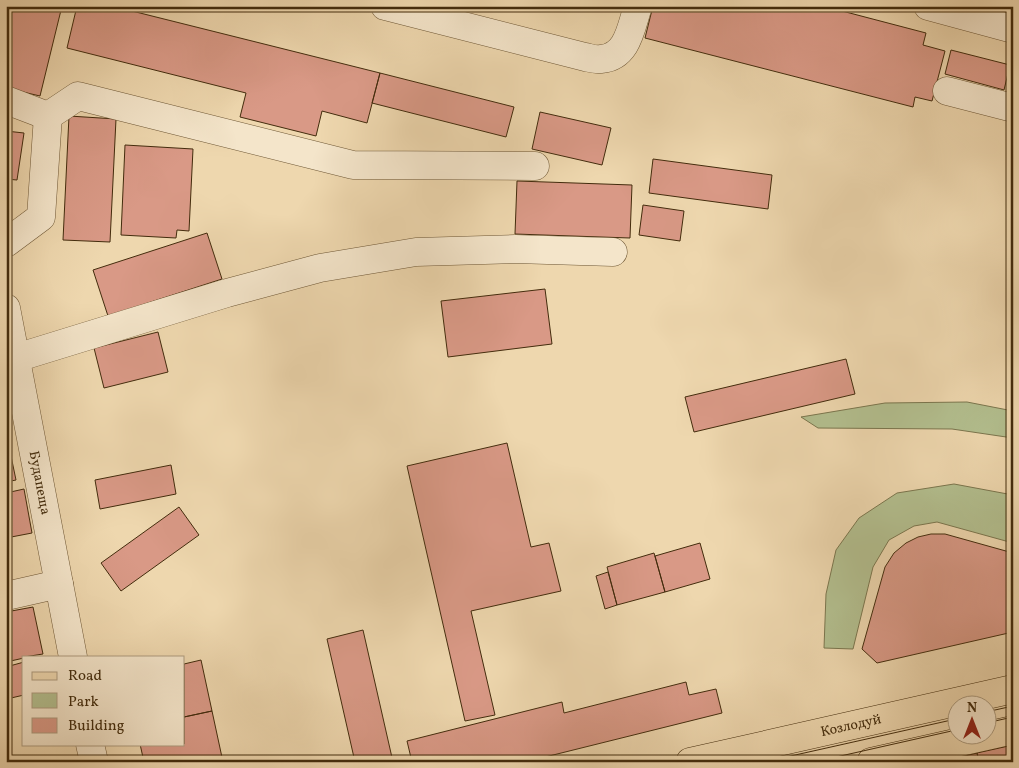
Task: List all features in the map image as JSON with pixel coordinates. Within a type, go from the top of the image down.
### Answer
[{"type":"main road","name":"Козлодуй","points":[[690,762],[743,756],[1013,689]]},
{"type":"main road","points":[[871,762],[1013,730]]},
{"type":"street","points":[[385,6],[585,57],[601,59],[620,52],[626,43],[638,6]]},
{"type":"street","points":[[928,6],[1013,29]]},
{"type":"street","points":[[947,91],[1013,108]]},
{"type":"street","points":[[48,116],[78,96],[353,165],[535,166]]},
{"type":"street","points":[[6,100],[48,116]]},
{"type":"street","points":[[6,243],[41,216],[48,116]]},
{"type":"street","points":[[16,358],[226,293],[320,268],[416,252],[516,249],[613,252]]},
{"type":"street","name":"Будапеща","points":[[8,322],[73,656]]},
{"type":"street","points":[[6,596],[59,584]]},
{"type":"street","points":[[90,746],[94,762]]},
{"type":"green space","points":[[967,402],[1013,411],[1013,438],[952,429],[818,428],[801,417],[885,403]]},
{"type":"green space","points":[[954,484],[1013,495],[1013,543],[937,522],[914,526],[889,540],[873,567],[853,649],[824,648],[826,594],[836,550],[859,518],[897,493]]},
{"type":"building","points":[[6,6],[62,6],[40,96],[6,88]]},
{"type":"building","points":[[77,6],[112,6],[380,73],[367,123],[322,111],[316,136],[240,117],[246,93],[67,48]]},
{"type":"building","points":[[601,6],[628,6],[627,13]]},
{"type":"building","points":[[653,6],[823,6],[926,33],[923,45],[945,51],[932,101],[915,97],[913,107],[645,38]]},
{"type":"building","points":[[951,50],[1010,65],[1004,90],[945,74]]},
{"type":"building","points":[[380,73],[514,107],[506,137],[372,103]]},
{"type":"building","points":[[540,112],[611,128],[602,165],[532,149]]},
{"type":"building","points":[[69,116],[116,119],[110,242],[63,240]]},
{"type":"building","points":[[6,131],[24,133],[17,180],[6,179]]},
{"type":"building","points":[[125,145],[193,149],[189,231],[177,230],[176,238],[121,235]]},
{"type":"building","points":[[653,159],[772,175],[768,209],[649,193]]},
{"type":"building","points":[[517,181],[632,185],[630,238],[515,234]]},
{"type":"building","points":[[643,205],[684,211],[680,241],[639,235]]},
{"type":"building","points":[[207,233],[222,279],[108,316],[93,270]]},
{"type":"building","points":[[545,289],[552,344],[448,357],[441,301]]},
{"type":"building","points":[[158,332],[168,372],[104,388],[94,348]]},
{"type":"building","points":[[846,359],[855,394],[694,432],[685,397]]},
{"type":"building","points":[[6,432],[16,480],[6,482]]},
{"type":"building","points":[[507,443],[531,547],[549,543],[561,591],[471,611],[495,715],[465,721],[407,466]]},
{"type":"building","points":[[171,465],[176,494],[100,509],[95,480]]},
{"type":"building","points":[[24,489],[32,533],[6,538],[6,493]]},
{"type":"building","points":[[179,507],[199,535],[121,591],[101,563]]},
{"type":"building","points":[[931,534],[945,534],[1013,553],[1013,632],[877,663],[862,649],[885,567],[894,553],[906,543],[918,537]]},
{"type":"building","points":[[700,543],[710,579],[665,592],[655,556]]},
{"type":"building","points":[[654,553],[665,592],[617,605],[607,567]]},
{"type":"building","points":[[608,572],[617,605],[605,609],[596,576]]},
{"type":"building","points":[[33,607],[43,654],[22,656],[22,658],[6,662],[6,612]]},
{"type":"building","points":[[363,630],[393,762],[355,762],[327,639]]},
{"type":"building","points":[[201,660],[212,711],[185,717],[185,664]]},
{"type":"building","points":[[22,663],[22,695],[11,698],[9,689],[6,689],[6,667]]},
{"type":"building","points":[[686,682],[689,695],[716,689],[722,713],[525,762],[412,762],[407,741],[562,702],[564,713]]},
{"type":"building","points":[[212,711],[223,762],[144,762],[140,746],[185,746],[185,717]]},
{"type":"building","points":[[1013,745],[1013,762],[979,762],[977,753]]},
{"type":"building","points":[[977,753],[979,762],[942,762]]},
{"type":"tram line","points":[[996,710],[1013,706]]},
{"type":"tram line","points":[[996,721],[1013,717]]},
{"type":"tram line","points":[[764,762],[946,721]]},
{"type":"tram line","points":[[814,762],[946,732]]}]
